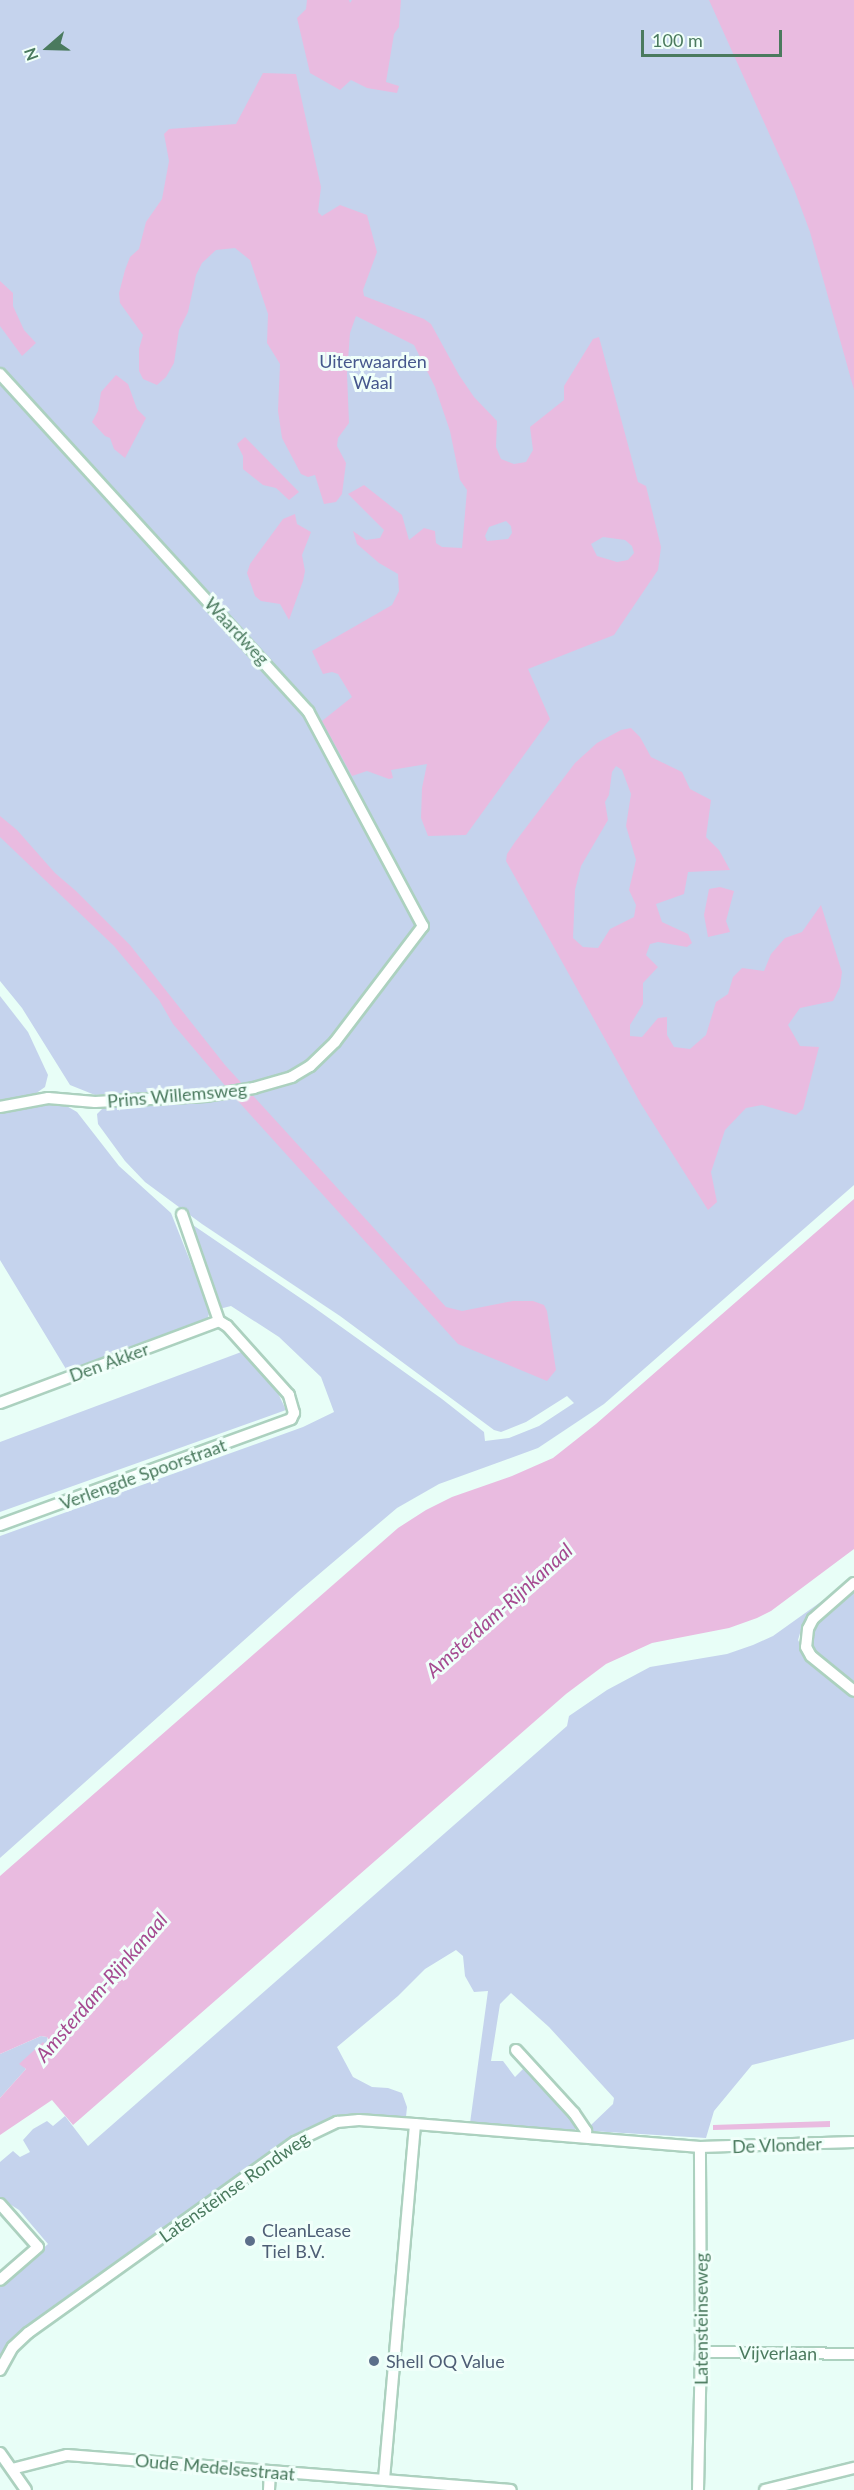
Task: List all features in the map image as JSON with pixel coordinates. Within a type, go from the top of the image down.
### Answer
[{"type":"street","name":"Waardweg","points":[[0,374],[308,711],[423,926]]},
{"type":"street","name":"Prins Willemsweg","points":[[0,1107],[48,1098],[95,1102],[222,1094],[292,1077],[310,1066],[335,1042],[423,926]]},
{"type":"street","points":[[182,1214],[219,1322]]},
{"type":"street","name":"Den Akker","points":[[0,1403],[219,1322]]},
{"type":"street","name":"Verlengde Spoorstraat","points":[[0,1525],[286,1423],[294,1413],[289,1395],[227,1326],[219,1322]]},
{"type":"street","points":[[854,1583],[813,1619],[808,1629],[806,1647],[811,1656],[854,1691]]},
{"type":"street","points":[[516,2050],[574,2113],[586,2131],[586,2136]]},
{"type":"street","name":"Latensteinse Rondweg","points":[[0,2370],[13,2347],[28,2333],[295,2142],[325,2126],[348,2120],[586,2136],[700,2147]]},
{"type":"street","points":[[384,2479],[415,2124]]},
{"type":"street","name":"De Vlonder","points":[[700,2147],[854,2142]]},
{"type":"street","name":"Latensteinseweg","points":[[698,2490],[701,2352],[700,2147]]},
{"type":"street","points":[[0,2204],[38,2247],[0,2280]]},
{"type":"street","name":"Vijverlaan","points":[[701,2352],[854,2354]]},
{"type":"street","points":[[0,2453],[7,2467],[26,2490]]},
{"type":"street","name":"Oude Medelsestraat","points":[[7,2467],[67,2455],[512,2490]]},
{"type":"street","points":[[765,2490],[854,2468]]},
{"type":"street","points":[[269,2490],[270,2472]]},
{"type":"green space","name":"Uiterwaarden Waal","points":[[0,0],[710,0],[854,319],[854,1185],[604,1404],[538,1448],[439,1484],[397,1508],[298,1592],[0,1858],[0,1536],[303,1427],[334,1412],[321,1377],[279,1337],[231,1306],[219,1309],[187,1221],[312,1306],[442,1399],[484,1432],[485,1441],[509,1438],[539,1426],[574,1403],[567,1396],[526,1422],[501,1432],[494,1430],[340,1316],[202,1224],[145,1182],[125,1161],[98,1124],[97,1114],[103,1108],[111,1103],[122,1102],[119,1093],[95,1095],[70,1085],[22,1008],[0,981]]},
{"type":"green space","points":[[0,996],[28,1032],[48,1075],[45,1087],[35,1094],[0,1100]]},
{"type":"green space","points":[[58,1101],[77,1112],[119,1166],[171,1213],[210,1311],[207,1320],[198,1325],[69,1374],[0,1260],[0,1109]]},
{"type":"green space","points":[[244,1351],[276,1389],[286,1410],[0,1512],[0,1442]]},
{"type":"green space","points":[[854,1590],[854,1686],[813,1654],[810,1636],[815,1621]]},
{"type":"green space","points":[[836,1591],[803,1623],[798,1640],[808,1659],[854,1696],[854,2039],[752,2065],[714,2111],[706,2138],[591,2131],[591,2125],[613,2104],[614,2098],[549,2027],[511,1993],[500,2004],[491,2061],[503,2061],[515,2077],[524,2068],[576,2126],[575,2130],[470,2123],[488,1991],[474,1992],[465,1976],[463,1956],[456,1950],[425,1969],[398,1996],[337,2047],[353,2077],[372,2087],[388,2088],[402,2093],[407,2107],[406,2117],[360,2115],[339,2117],[316,2124],[18,2333],[0,2357],[0,2287],[48,2244],[19,2210],[5,2201],[0,2203],[0,2162],[13,2151],[20,2157],[30,2152],[23,2140],[33,2129],[47,2121],[53,2126],[65,2116],[88,2146],[567,1726],[569,1716],[607,1690],[650,1667],[727,1654],[753,1645],[773,1636]]},
{"type":"green space","points":[[41,2036],[47,2037],[48,2043],[46,2045],[43,2043],[23,2066],[26,2069],[0,2098],[0,2054]]},
{"type":"water","points":[[307,0],[349,0],[350,3],[352,0],[401,0],[399,27],[394,34],[386,82],[399,86],[397,93],[367,88],[351,80],[340,90],[310,73],[297,18],[306,9]]},
{"type":"water","points":[[709,0],[854,0],[854,390],[810,232],[794,189]]},
{"type":"water","points":[[263,73],[296,74],[321,187],[318,212],[322,216],[340,205],[367,215],[377,252],[363,290],[364,296],[424,319],[431,324],[459,375],[474,397],[497,421],[496,447],[501,459],[514,464],[526,462],[533,450],[530,427],[564,400],[564,386],[593,339],[599,337],[638,482],[646,486],[661,547],[658,570],[614,635],[528,669],[550,719],[466,835],[428,836],[421,818],[422,788],[427,764],[391,770],[393,778],[389,779],[367,771],[352,776],[322,721],[352,697],[338,674],[332,672],[323,674],[312,651],[392,605],[399,591],[398,574],[379,563],[357,544],[353,531],[366,540],[380,538],[384,530],[348,494],[364,485],[402,515],[409,540],[424,528],[435,531],[436,543],[442,547],[462,548],[467,490],[460,480],[450,431],[435,387],[414,345],[356,316],[350,333],[347,374],[349,423],[338,438],[337,446],[346,463],[342,494],[336,502],[324,504],[315,475],[308,477],[301,474],[282,438],[278,411],[280,364],[267,343],[268,314],[250,260],[235,248],[216,250],[202,263],[196,275],[188,312],[179,330],[174,363],[166,377],[157,385],[143,379],[139,371],[139,349],[143,335],[120,303],[119,293],[130,257],[139,249],[146,222],[162,199],[169,161],[164,134],[169,129],[236,124]],"holes":[[[506,521],[511,526],[512,533],[508,539],[487,541],[485,536],[489,527]],[[603,537],[625,540],[632,546],[634,553],[628,560],[617,562],[597,556],[591,544]]]},
{"type":"water","points":[[0,281],[13,293],[13,306],[24,330],[36,343],[22,356],[0,326]]},
{"type":"water","points":[[116,375],[128,384],[137,409],[146,418],[125,458],[114,449],[110,438],[105,436],[92,422],[98,411],[101,392]]},
{"type":"water","points":[[245,437],[299,492],[289,500],[276,488],[263,485],[243,469],[243,456],[237,444]]},
{"type":"water","points":[[295,514],[297,524],[311,532],[302,555],[305,571],[303,581],[289,620],[280,604],[261,601],[255,596],[247,573],[250,564],[283,519]]},
{"type":"water","points":[[631,728],[640,737],[651,757],[682,772],[690,789],[711,800],[706,837],[719,850],[730,870],[688,872],[684,894],[656,904],[662,922],[688,934],[692,943],[687,947],[658,942],[650,944],[646,955],[658,967],[643,983],[643,1004],[630,1025],[630,1036],[642,1037],[658,1018],[667,1017],[667,1035],[674,1047],[690,1049],[706,1035],[716,1002],[728,994],[733,977],[742,968],[764,971],[771,954],[785,938],[802,932],[821,905],[842,972],[840,987],[833,1001],[800,1008],[788,1025],[800,1046],[819,1047],[803,1109],[796,1115],[762,1105],[746,1108],[725,1130],[711,1172],[717,1202],[708,1210],[641,1104],[506,861],[507,854],[515,842],[575,763],[597,743],[621,730]],"holes":[[[616,766],[622,770],[631,794],[626,826],[636,860],[629,890],[636,905],[634,917],[610,929],[598,948],[583,947],[573,938],[575,890],[581,866],[608,820],[605,802],[609,795],[612,772]]]},
{"type":"water","points":[[0,816],[17,830],[55,873],[130,945],[225,1065],[446,1307],[462,1311],[513,1301],[533,1301],[544,1305],[547,1311],[556,1370],[547,1381],[458,1344],[238,1101],[173,1024],[159,1000],[114,946],[0,837]]},
{"type":"water","points":[[720,887],[734,891],[726,921],[730,932],[708,937],[704,915],[709,889]]},
{"type":"water","name":"Amsterdam-Rijnkanaal","points":[[854,1199],[854,1549],[771,1611],[757,1618],[729,1628],[652,1643],[606,1664],[566,1694],[73,2125],[52,2100],[0,2135],[0,2098],[26,2069],[19,2064],[43,2042],[46,2045],[49,2041],[47,2037],[41,2036],[0,2054],[0,1876],[398,1528],[452,1497],[512,1476],[553,1458],[596,1424]]},
{"type":"water","points":[[830,2121],[830,2127],[713,2130],[713,2125]]},
{"type":"place","name":"CleanLease Tiel B.V.","points":[[250,2241]]},
{"type":"place","name":"Shell OQ Value","points":[[374,2361]]}]
